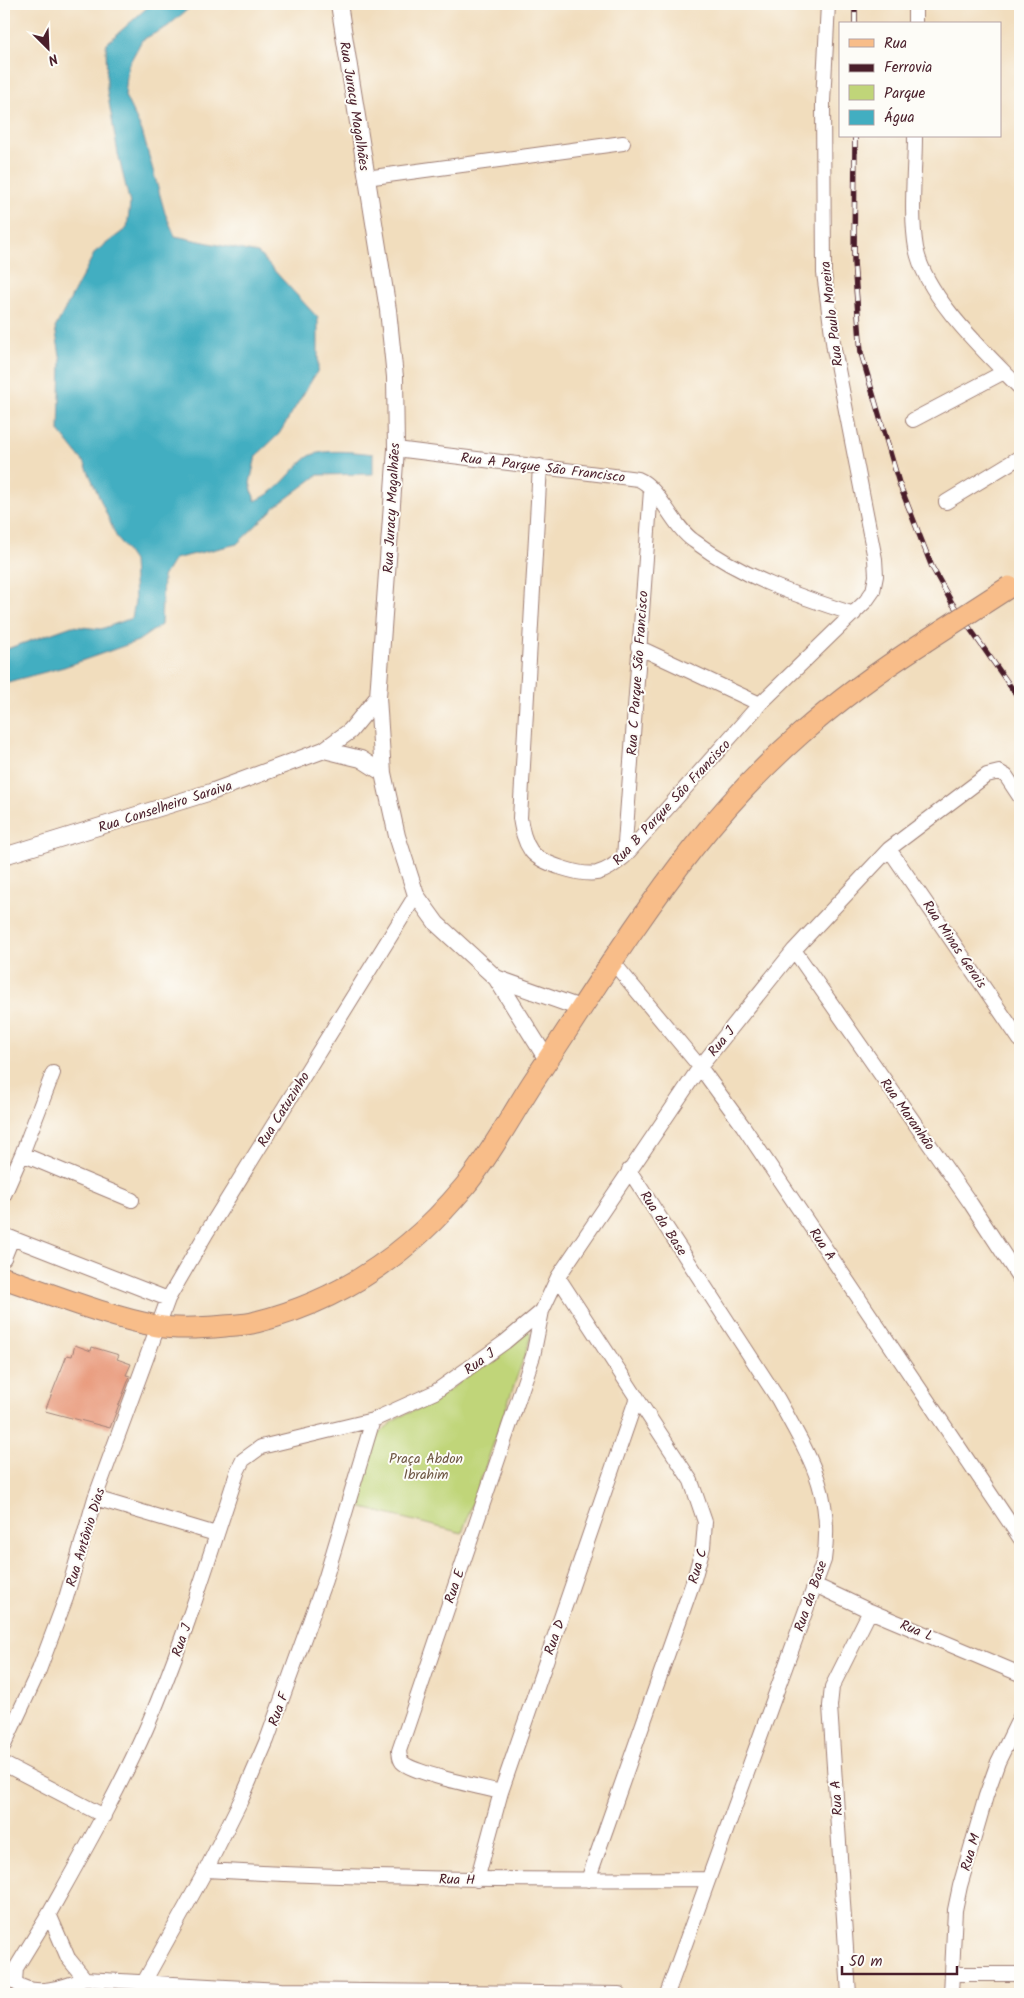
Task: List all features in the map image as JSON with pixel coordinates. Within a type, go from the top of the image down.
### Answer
[{"type":"main road","points":[[4,1278],[103,1312],[160,1327],[209,1328],[255,1323],[325,1298],[362,1279],[402,1251],[434,1221],[466,1184],[583,1009],[612,961],[694,847],[753,777],[784,746],[839,701],[924,642],[1015,584]]},
{"type":"street","name":"Rua Juracy Magalhães","points":[[339,4],[388,310],[396,377],[396,449],[378,697],[383,773],[397,836],[416,895],[437,924],[496,978]]},
{"type":"street","name":"Rua Paulo Moreira","points":[[828,4],[824,102],[824,274],[834,349],[875,559],[876,576],[873,590],[854,614]]},
{"type":"street","points":[[915,4],[915,22]]},
{"type":"street","points":[[915,138],[915,231],[916,248],[921,263],[951,314],[1020,388]]},
{"type":"street","points":[[366,178],[623,143]]},
{"type":"street","points":[[913,420],[1004,372]]},
{"type":"street","name":"Rua A Parque São Francisco","points":[[396,449],[638,479],[651,490],[670,517],[692,541],[736,569],[799,596],[854,614]]},
{"type":"street","points":[[946,502],[1020,457]]},
{"type":"street","name":"Rua B Parque São Francisco","points":[[540,466],[520,818],[522,830],[532,853],[544,862],[577,872],[594,874],[609,869],[624,857],[760,704],[854,614]]},
{"type":"street","name":"Rua C Parque São Francisco","points":[[624,857],[651,490]]},
{"type":"street","points":[[638,647],[760,704]]},
{"type":"street","name":"Rua Conselheiro Saraiva","points":[[4,856],[211,792],[324,750],[337,743],[350,731],[378,697]]},
{"type":"street","points":[[324,750],[360,759],[383,773]]},
{"type":"street","name":"Rua J","points":[[86,1979],[41,1994],[25,1991],[15,1982],[16,1968],[49,1914],[104,1816],[146,1729],[171,1668],[238,1470],[244,1460],[261,1447],[373,1420],[435,1392],[505,1342],[542,1311],[558,1277],[700,1067],[794,950],[889,849],[987,775],[999,772],[1006,776],[1020,797]]},
{"type":"street","name":"Rua Minas Gerais","points":[[889,849],[1020,1040]]},
{"type":"street","name":"Rua Catuzinho","points":[[160,1327],[168,1298],[206,1232],[416,895]]},
{"type":"street","name":"Rua Maranhão","points":[[794,950],[971,1204],[1020,1279]]},
{"type":"street","name":"Rua A","points":[[612,961],[700,1067],[744,1126],[1020,1538]]},
{"type":"street","points":[[496,978],[583,1009]]},
{"type":"street","points":[[496,978],[548,1061]]},
{"type":"street","points":[[4,1195],[53,1073]]},
{"type":"street","points":[[22,1154],[132,1200]]},
{"type":"street","name":"Rua da Base","points":[[629,1170],[778,1399],[817,1476],[825,1505],[827,1536],[824,1560],[667,1994]]},
{"type":"street","points":[[4,1258],[8,1237],[168,1298]]},
{"type":"street","name":"Rua C","points":[[558,1277],[691,1481],[705,1522],[703,1547],[588,1880]]},
{"type":"street","name":"Rua E","points":[[501,1792],[417,1770],[404,1764],[400,1759],[400,1751],[533,1356],[542,1311]]},
{"type":"street","name":"Rua Antônio Dias","points":[[4,1745],[39,1670],[66,1598],[95,1498],[160,1327]]},
{"type":"street","name":"Rua D","points":[[477,1880],[501,1792],[637,1397]]},
{"type":"street","name":"Rua F","points":[[144,1982],[206,1870],[242,1798],[267,1740],[325,1580],[373,1420]]},
{"type":"street","points":[[95,1498],[216,1534]]},
{"type":"street","name":"Rua L","points":[[815,1585],[870,1611],[1020,1674]]},
{"type":"street","name":"Rua A","points":[[849,1994],[830,1706],[832,1687],[870,1611]]},
{"type":"street","name":"Rua M","points":[[950,1994],[953,1974],[955,1910],[960,1886],[986,1796],[998,1762],[1020,1717]]},
{"type":"street","points":[[4,1764],[104,1816]]},
{"type":"street","name":"Rua H","points":[[206,1870],[319,1877],[477,1880],[708,1879]]},
{"type":"street","points":[[49,1914],[68,1958],[86,1979],[281,1992],[619,1994]]},
{"type":"street","points":[[953,1974],[1020,1974]]},
{"type":"green space","name":"Praça Abdon Ibrahim","points":[[526,1331],[530,1332],[531,1337],[462,1533],[355,1506],[378,1434],[399,1417],[430,1404],[439,1398]]},
{"type":"water","points":[[151,4],[194,4],[167,27],[142,40],[128,66],[125,96],[142,131],[165,213],[175,236],[258,253],[318,318],[318,370],[279,434],[256,456],[250,483],[255,501],[279,486],[308,457],[321,452],[339,451],[373,454],[373,474],[318,475],[275,507],[237,544],[174,559],[163,577],[161,625],[138,641],[64,667],[4,683],[4,650],[72,626],[101,629],[132,618],[135,601],[133,561],[116,536],[85,464],[59,431],[61,361],[55,328],[95,252],[127,228],[130,204],[118,154],[107,91],[106,44]]},
{"type":"building","points":[[75,1345],[91,1351],[92,1347],[119,1355],[117,1359],[131,1364],[126,1375],[130,1376],[110,1428],[45,1411],[67,1355],[72,1356]]},
{"type":"railway","points":[[855,4],[855,22]]},
{"type":"railway","points":[[855,138],[854,262],[861,353],[899,483],[932,567],[952,603],[1020,700]]}]
